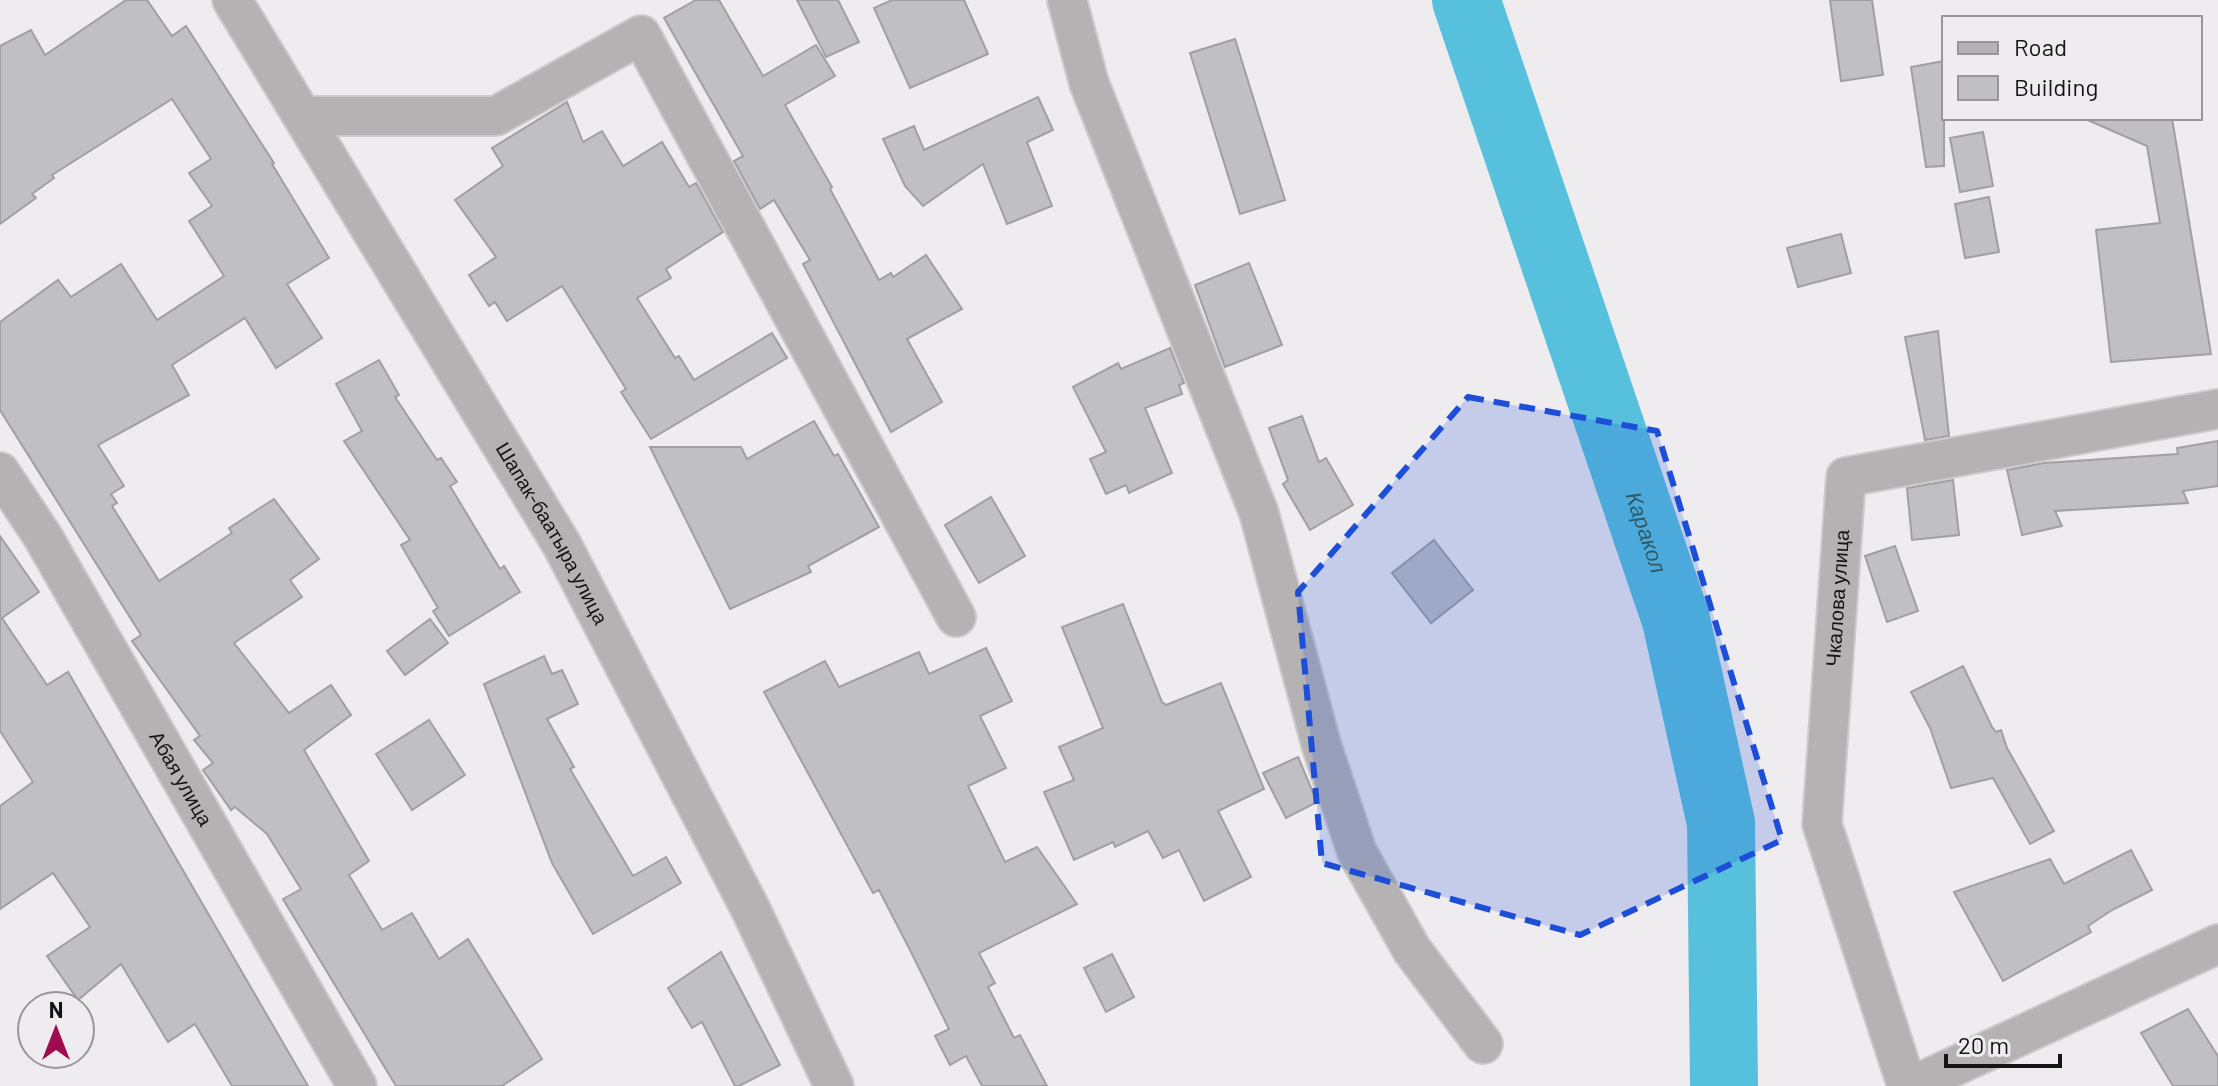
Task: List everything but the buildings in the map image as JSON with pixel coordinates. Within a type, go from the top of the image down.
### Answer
[{"type":"street","name":"Шапак-баатыра улица","points":[[232,0],[562,545],[751,910],[834,1086]]},
{"type":"street","points":[[1067,0],[1089,83],[1259,513],[1321,744],[1357,852],[1412,950],[1483,1044]]},
{"type":"street","points":[[303,116],[496,116],[641,35],[956,617]]},
{"type":"street","name":"Чкалова улица","points":[[1910,1086],[1822,824],[1846,477],[2218,409]]},
{"type":"street","name":"Абая улица","points":[[0,472],[51,551],[357,1086]]},
{"type":"street","points":[[1910,1086],[2216,951]]},
{"type":"highlighted area","points":[[1468,397],[1657,431],[1782,840],[1580,935],[1322,863],[1298,592]]},
{"type":"waterway","name":"Каракол","points":[[1466,0],[1676,620],[1721,823],[1724,1086]]}]
